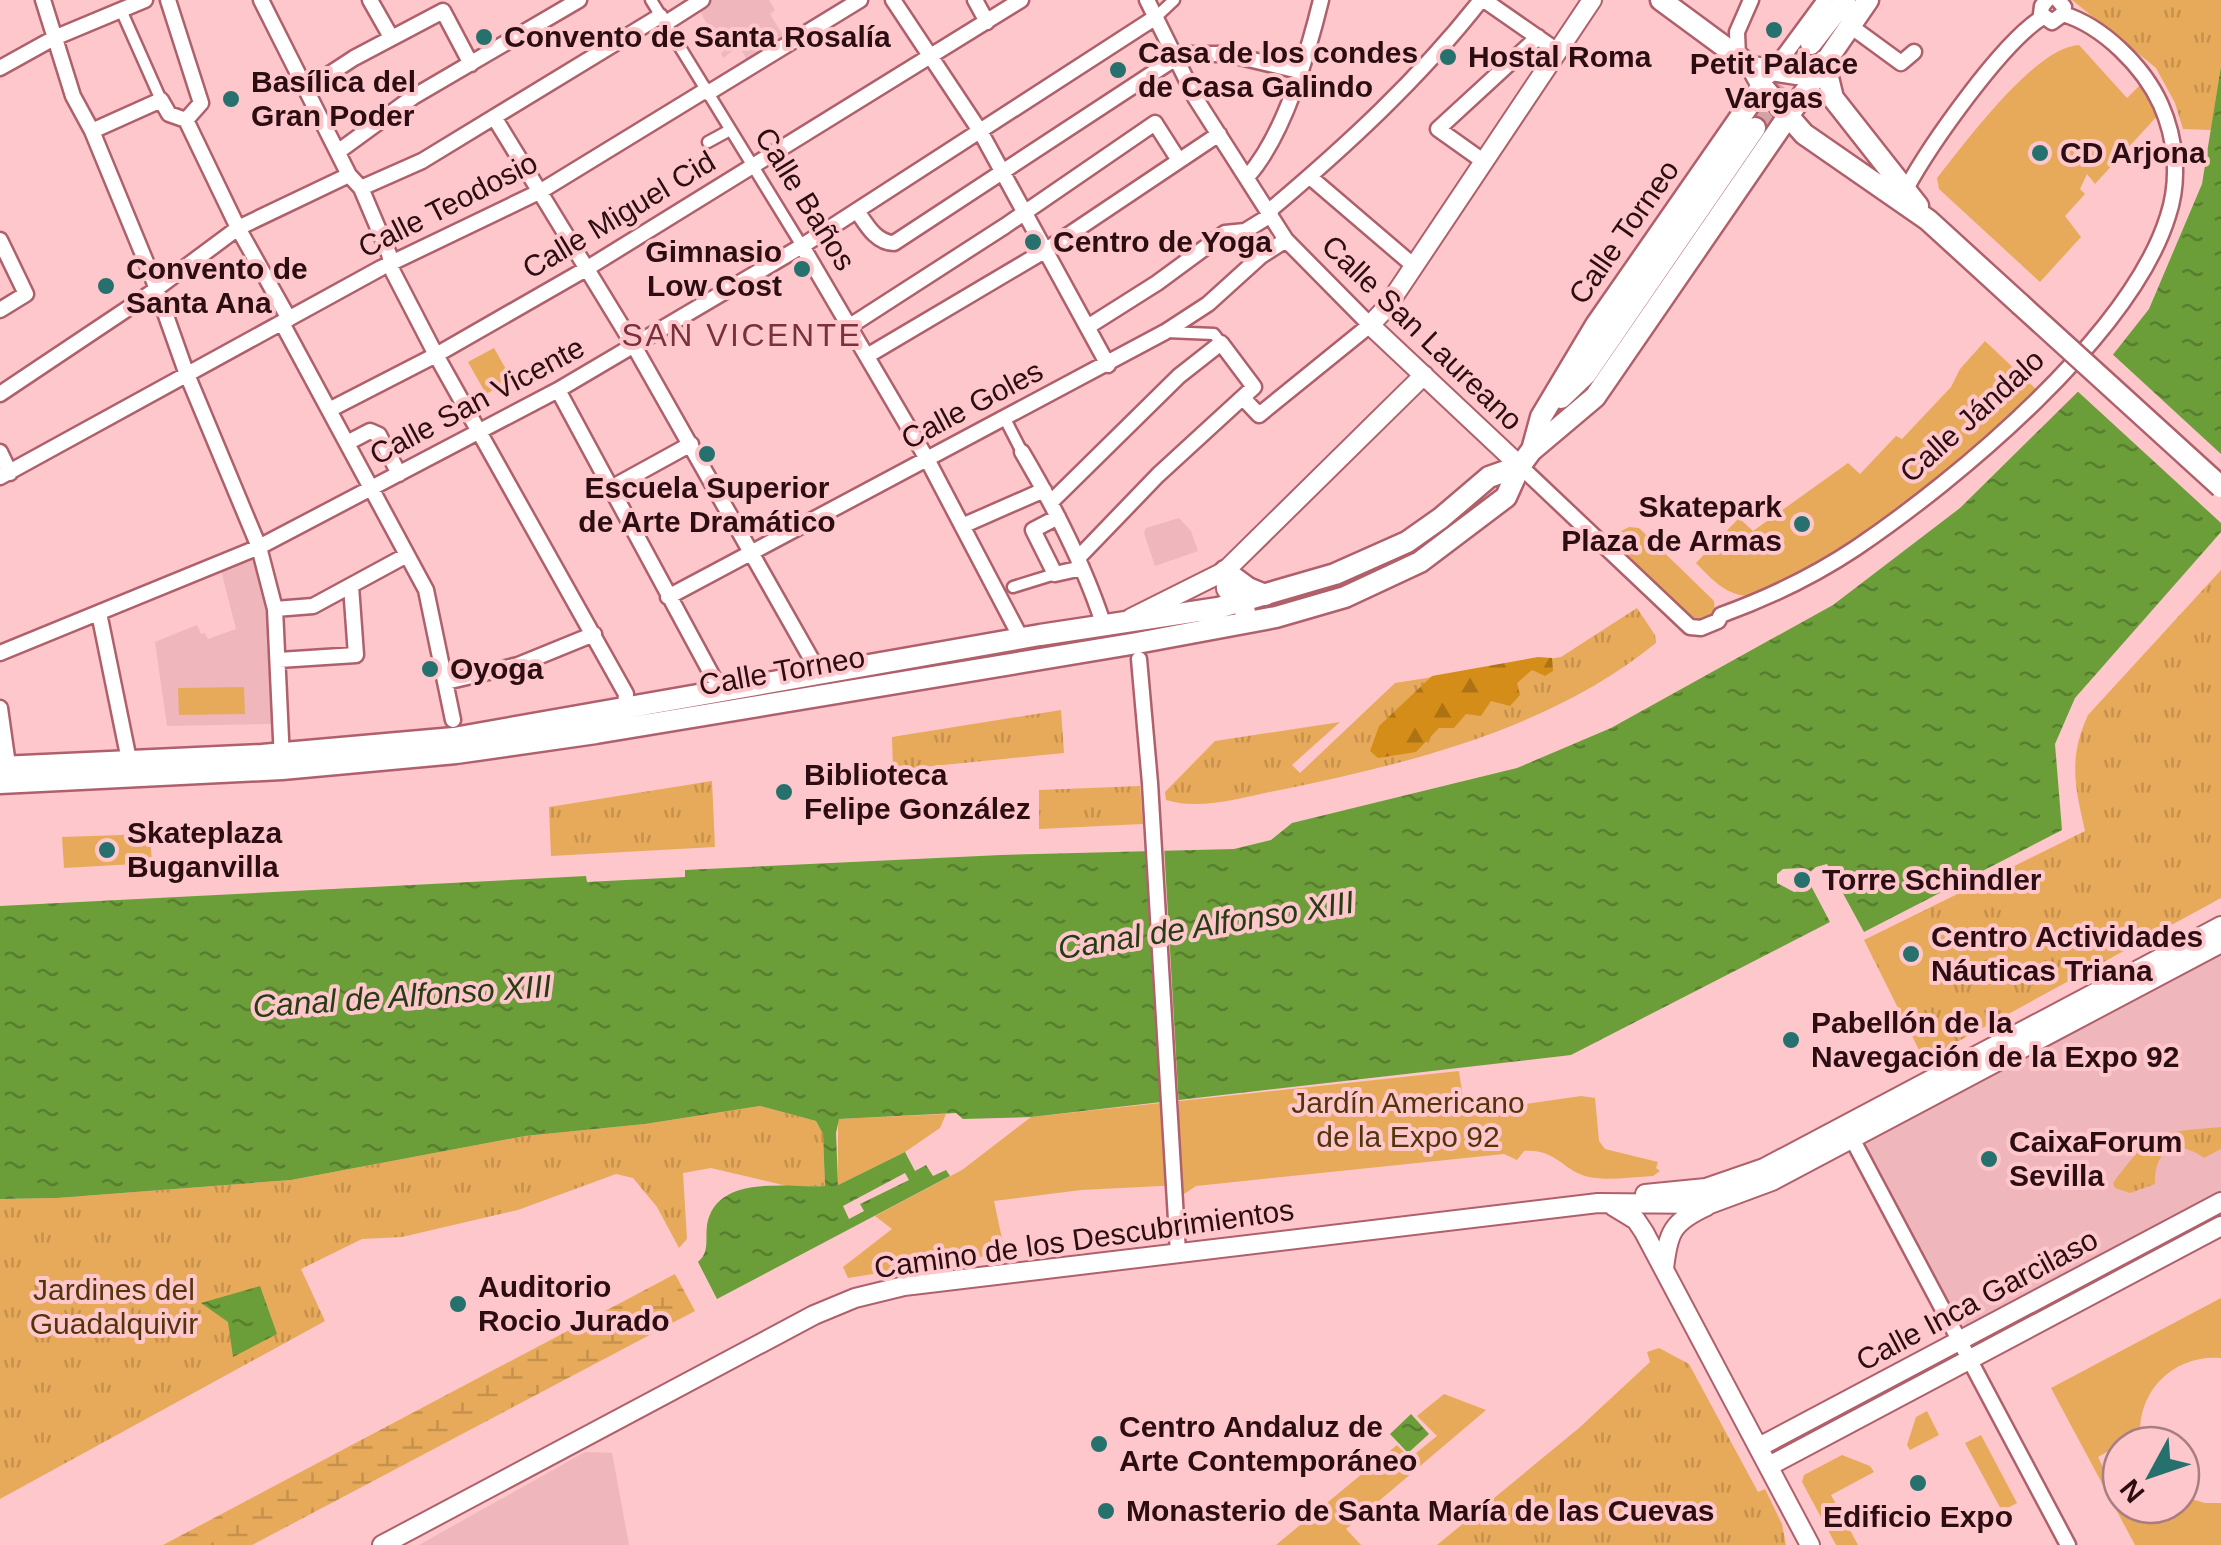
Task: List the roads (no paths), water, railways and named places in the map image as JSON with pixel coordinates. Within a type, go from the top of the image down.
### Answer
[{"type":"main road","points":[[1661,0],[1756,71],[1805,92],[1833,98]]},
{"type":"main road","points":[[1845,0],[1817,59],[1833,98],[1928,220]]},
{"type":"main road","points":[[1756,71],[1797,74],[1817,59],[1868,0]]},
{"type":"main road","name":"Calle Torneo","points":[[5,774],[456,753],[1139,657],[1406,542],[1488,477],[1526,458],[1595,396],[1788,118],[1805,92],[1817,59]]},
{"type":"main road","points":[[1756,71],[1788,118],[1808,138],[1928,220],[2221,488]]},
{"type":"main road","name":"Calle Torneo","points":[[1526,458],[1541,416],[1756,71]]},
{"type":"main road","name":"Calle Torneo","points":[[1541,416],[1586,374],[1755,128]]},
{"type":"main road","name":"Calle Torneo","points":[[1571,417],[1586,374]]},
{"type":"main road","points":[[1229,574],[1245,609]]},
{"type":"main road","name":"Calle Torneo","points":[[5,774],[129,760],[282,761],[454,738],[1112,625],[1245,609]]},
{"type":"street","points":[[43,0],[73,96],[92,131],[259,547],[274,609],[282,761]]},
{"type":"street","points":[[0,68],[54,38],[145,0]]},
{"type":"street","points":[[168,0],[201,102],[186,120]]},
{"type":"street","points":[[262,0],[350,175],[361,188],[393,272],[594,634],[626,694],[626,708]]},
{"type":"street","points":[[370,0],[391,37]]},
{"type":"street","points":[[340,151],[413,97],[579,0]]},
{"type":"street","name":"Calle Baños","points":[[651,0],[850,326],[927,459],[1022,640]]},
{"type":"street","points":[[361,188],[422,162],[700,0]]},
{"type":"street","name":"Calle Teodosio","points":[[5,475],[186,372],[392,263],[540,191],[860,0]]},
{"type":"street","points":[[893,0],[980,131],[1108,365]]},
{"type":"street","points":[[975,0],[987,22]]},
{"type":"street","name":"Calle Miguel Cid","points":[[330,410],[586,269],[1021,0]]},
{"type":"street","name":"Calle San Laureano","points":[[1147,0],[1176,59],[1286,240],[1424,375],[1526,458]]},
{"type":"street","points":[[1156,17],[1174,0]]},
{"type":"street","points":[[1248,176],[1266,154],[1299,71],[1321,0]]},
{"type":"street","points":[[1089,326],[1226,234],[1245,232],[1270,213],[1444,48],[1483,0],[1556,50]]},
{"type":"street","points":[[1243,398],[1259,414],[1370,325],[1414,266],[1592,0]]},
{"type":"street","points":[[1751,0],[1737,32],[1756,71],[1825,0]]},
{"type":"street","points":[[2043,17],[2042,6],[2047,0]]},
{"type":"street","points":[[2043,17],[2052,22],[2060,7]]},
{"type":"street","name":"Calle Jándalo","points":[[1526,458],[1690,627],[1712,625],[1721,616],[1767,598],[1854,550],[1956,476],[2046,390],[2107,322],[2134,285],[2169,214],[2175,179],[2172,142],[2155,92],[2136,66],[2060,7]]},
{"type":"street","points":[[121,10],[161,100],[169,114],[186,120],[285,322],[426,590],[453,720]]},
{"type":"street","points":[[308,88],[391,37],[443,11],[471,64]]},
{"type":"street","name":"Calle San Vicente","points":[[0,653],[259,547],[480,433],[802,246],[1156,17]]},
{"type":"street","points":[[1906,189],[1921,161],[2008,48],[2028,26],[2043,17]]},
{"type":"street","points":[[1849,25],[1901,63],[1914,52]]},
{"type":"street","points":[[1483,161],[1438,129],[1538,37]]},
{"type":"street","points":[[856,211],[876,236],[894,243],[1182,54],[1227,54],[1299,71]]},
{"type":"street","points":[[92,131],[161,100]]},
{"type":"street","points":[[494,117],[634,346],[822,676]]},
{"type":"street","points":[[850,326],[1154,124],[1178,159]]},
{"type":"street","points":[[708,142],[730,130]]},
{"type":"street","points":[[867,356],[1046,250],[1220,134]]},
{"type":"street","points":[[0,394],[238,228],[350,175]]},
{"type":"street","points":[[1310,177],[1414,266]]},
{"type":"street","points":[[1245,232],[1261,256]]},
{"type":"street","points":[[0,240],[26,294],[0,310]]},
{"type":"street","name":"Calle Goles","points":[[668,596],[1166,332],[1208,304],[1261,256],[1286,240]]},
{"type":"street","points":[[1013,587],[1081,563],[1158,475],[1254,387],[1214,334],[1166,332]]},
{"type":"street","points":[[962,526],[1048,495],[1221,342]]},
{"type":"street","name":"Calle Torneo","points":[[1112,625],[1229,574],[1424,375]]},
{"type":"street","points":[[558,390],[713,677]]},
{"type":"street","points":[[1004,418],[1048,495],[1112,625]]},
{"type":"street","points":[[347,443],[370,431],[378,435],[399,474]]},
{"type":"street","points":[[611,488],[691,444]]},
{"type":"street","points":[[0,452],[5,475]]},
{"type":"street","points":[[1056,574],[1033,530],[1058,517]]},
{"type":"street","points":[[274,609],[313,606],[407,555]]},
{"type":"street","points":[[279,660],[356,655],[351,586]]},
{"type":"street","points":[[100,613],[129,760]]},
{"type":"street","points":[[446,682],[518,665],[594,634]]},
{"type":"street","points":[[1139,657],[1178,1252]]},
{"type":"street","points":[[0,708],[5,774]]},
{"type":"street","name":"Camino de los Descubrimientos","points":[[382,1545],[842,1302],[904,1286],[1178,1252],[1573,1206],[1710,1204],[1749,1192],[1848,1132],[2221,926]]},
{"type":"street","name":"Camino de los Descubrimientos","points":[[1612,1206],[1641,1194],[1706,1188],[1742,1178],[1848,1132],[2221,943]]},
{"type":"street","points":[[1848,1132],[2068,1545]]},
{"type":"street","name":"Calle Inca Garcilaso","points":[[1758,1447],[2221,1202]]},
{"type":"street","points":[[1664,1270],[1672,1229],[1710,1204]]},
{"type":"street","points":[[1612,1206],[1636,1220],[1810,1545]]},
{"type":"street","name":"Calle Inca Garcilaso","points":[[1768,1466],[2221,1226]]},
{"type":"water","name":"Canal de Alfonso XIII","points":[[2221,66],[2221,532],[2075,698],[2055,744],[2062,830],[1864,932],[1827,864],[1807,875],[1803,868],[1783,869],[1777,874],[1777,883],[1794,892],[1803,891],[1804,884],[1810,884],[1830,922],[1571,1055],[1031,1117],[963,1119],[956,1113],[839,1119],[838,1185],[905,1152],[915,1171],[926,1165],[933,1176],[946,1170],[950,1176],[717,1299],[698,1262],[706,1250],[707,1225],[713,1208],[739,1190],[825,1186],[823,1134],[816,1121],[760,1106],[645,1124],[525,1136],[291,1180],[0,1199],[0,906],[586,876],[587,882],[685,877],[685,870],[1001,855],[1234,849],[1271,840],[1292,823],[1517,768],[1611,728],[1833,605],[1960,508],[2104,366],[2149,309],[2202,184]],"holes":[[[905,1173],[909,1180],[860,1204],[864,1211],[849,1219],[843,1206]]]},
{"type":"water","points":[[260,1286],[277,1334],[233,1357],[228,1322],[201,1303]]},
{"type":"water","points":[[1411,1414],[1429,1434],[1408,1453],[1390,1434]]},
{"type":"tunnel","points":[[1755,128],[1811,44]]},
{"type":"place","name":"Petit Palace Vargas","points":[[1774,30]]},
{"type":"place","name":"Convento de Santa Rosalía","points":[[484,37]]},
{"type":"place","name":"Hostal Roma","points":[[1448,57]]},
{"type":"place","name":"Casa de los condes de Casa Galindo","points":[[1118,70]]},
{"type":"place","name":"Basílica del Gran Poder","points":[[231,99]]},
{"type":"place","name":"CD Arjona","points":[[2040,153]]},
{"type":"place","name":"Centro de Yoga","points":[[1033,242]]},
{"type":"place","name":"Gimnasio Low Cost","points":[[802,269]]},
{"type":"place","name":"Convento de Santa Ana","points":[[106,286]]},
{"type":"place","name":"Escuela Superior de Arte Dramático","points":[[707,454]]},
{"type":"place","name":"Skatepark Plaza de Armas","points":[[1802,524]]},
{"type":"place","name":"Oyoga","points":[[430,669]]},
{"type":"place","name":"Biblioteca Felipe González","points":[[784,792]]},
{"type":"place","name":"Skateplaza Buganvilla","points":[[107,850]]},
{"type":"place","name":"Torre Schindler","points":[[1802,880]]},
{"type":"place","name":"Centro Actividades Náuticas Triana","points":[[1911,954]]},
{"type":"place","name":"Pabellón de la Navegación de la Expo 92","points":[[1791,1040]]},
{"type":"place","name":"CaixaForum Sevilla","points":[[1989,1159]]},
{"type":"place","name":"Auditorio Rocio Jurado","points":[[458,1304]]},
{"type":"place","name":"Centro Andaluz de Arte Contemporáneo","points":[[1099,1444]]},
{"type":"place","name":"Edificio Expo","points":[[1918,1483]]},
{"type":"place","name":"Monasterio de Santa María de las Cuevas","points":[[1106,1511]]},
{"type":"district","name":"SAN VICENTE","points":[[742,335]]},
{"type":"park label","name":"Jardín Americano de la Expo 92","points":[[1408,1120]]},
{"type":"park label","name":"Jardines del Guadalquivir","points":[[114,1307]]}]
